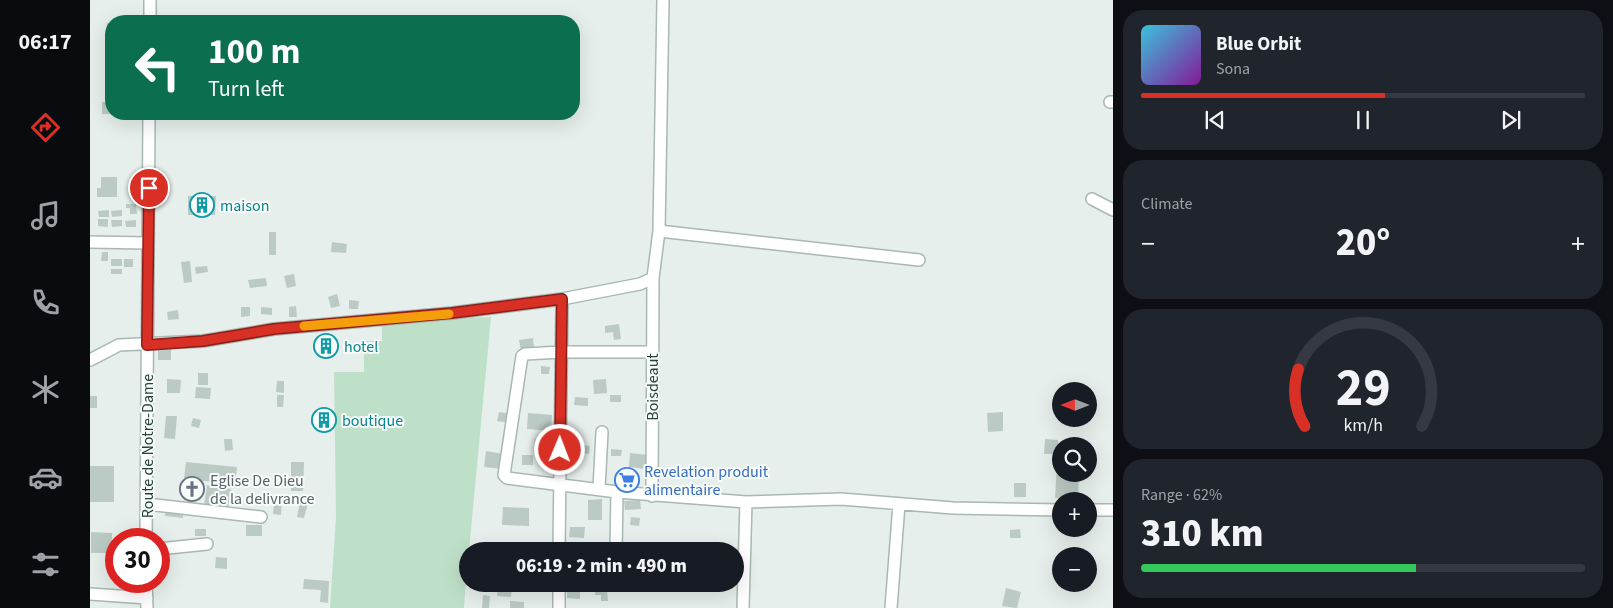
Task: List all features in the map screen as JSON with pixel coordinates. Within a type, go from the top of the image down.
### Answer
[{"type":"street","points":[[150,0],[150,15]]},
{"type":"street","name":"Boisdeaut","points":[[652,496],[653,278],[658,231],[664,0]]},
{"type":"street","name":"Route de Notre-Dame","points":[[146,528],[154,344],[148,243],[149,120]]},
{"type":"street","points":[[1092,199],[1113,210]]},
{"type":"street","points":[[658,231],[919,260]]},
{"type":"street","points":[[90,242],[148,243]]},
{"type":"street","points":[[90,360],[119,345],[203,341],[274,329],[452,313],[562,299],[640,284],[653,278]]},
{"type":"street","points":[[560,542],[562,299]]},
{"type":"street","points":[[652,352],[561,352],[525,354],[522,356],[504,475],[507,478],[652,496],[746,502],[841,499],[952,508],[1052,510]]},
{"type":"street","points":[[599,489],[602,432]]},
{"type":"street","points":[[616,542],[617,492]]},
{"type":"street","points":[[744,608],[746,502]]},
{"type":"street","points":[[146,504],[262,517]]},
{"type":"street","points":[[891,608],[899,504]]},
{"type":"street","points":[[1097,510],[1113,510]]},
{"type":"street","points":[[170,548],[207,544]]},
{"type":"street","points":[[559,592],[559,608]]},
{"type":"street","points":[[90,594],[147,603]]},
{"type":"green space","points":[[491,317],[470,542],[459,542],[459,592],[465,592],[464,608],[330,608],[336,516],[334,372],[364,372],[364,341],[382,341],[382,321]]},
{"type":"building","points":[[102,102],[105,102],[105,114],[102,114]]},
{"type":"building","points":[[101,177],[117,177],[117,197],[97,197],[97,188],[101,188]]},
{"type":"building","name":"maison","points":[[188,196],[216,196],[215,215],[188,215]]},
{"type":"building","points":[[126,204],[136,204],[137,214],[130,214],[130,208],[126,208]]},
{"type":"building","points":[[109,210],[109,217],[99,217],[98,211]]},
{"type":"building","points":[[122,210],[122,216],[112,217],[111,211]]},
{"type":"building","points":[[98,219],[108,219],[108,227],[98,226]]},
{"type":"building","points":[[111,220],[122,220],[122,226],[112,227]]},
{"type":"building","points":[[136,220],[136,227],[126,227],[125,221]]},
{"type":"building","points":[[269,232],[276,232],[276,255],[269,255]]},
{"type":"building","points":[[332,242],[347,244],[346,253],[331,252]]},
{"type":"building","points":[[102,252],[108,252],[108,261],[101,261]]},
{"type":"building","points":[[111,259],[122,259],[122,266],[111,266]]},
{"type":"building","points":[[124,259],[133,259],[133,267],[124,267]]},
{"type":"building","points":[[190,261],[192,282],[184,283],[181,262]]},
{"type":"building","points":[[207,266],[208,272],[196,274],[195,267]]},
{"type":"building","points":[[111,269],[122,269],[122,274],[111,274]]},
{"type":"building","points":[[294,274],[296,286],[287,288],[284,276]]},
{"type":"building","points":[[266,278],[267,286],[250,288],[248,280]]},
{"type":"building","points":[[337,294],[340,306],[331,308],[328,297]]},
{"type":"building","points":[[349,300],[359,301],[358,309],[349,309]]},
{"type":"building","points":[[296,306],[297,317],[289,317],[289,307]]},
{"type":"building","points":[[241,307],[250,307],[250,316],[241,317]]},
{"type":"building","points":[[261,307],[272,308],[272,315],[261,314]]},
{"type":"building","points":[[178,310],[179,319],[168,320],[167,312]]},
{"type":"building","points":[[619,324],[621,339],[614,340],[613,332],[605,333],[605,326]]},
{"type":"building","name":"hotel","points":[[333,334],[337,354],[320,357],[316,338]]},
{"type":"building","points":[[533,338],[534,349],[521,351],[519,340]]},
{"type":"building","points":[[158,348],[171,348],[171,360],[158,360]]},
{"type":"building","points":[[541,366],[550,367],[549,374],[541,374]]},
{"type":"building","points":[[198,373],[208,373],[208,385],[198,385]]},
{"type":"building","points":[[167,379],[181,380],[180,393],[167,393]]},
{"type":"building","points":[[606,379],[607,393],[594,394],[593,380]]},
{"type":"building","points":[[277,381],[284,381],[284,393],[276,392]]},
{"type":"building","points":[[196,387],[211,388],[210,399],[195,398]]},
{"type":"building","points":[[277,395],[284,395],[283,407],[277,407]]},
{"type":"building","points":[[610,395],[621,395],[621,402],[610,402]]},
{"type":"building","points":[[90,396],[97,396],[97,408],[90,408]]},
{"type":"building","points":[[575,397],[588,398],[588,406],[574,405]]},
{"type":"building","points":[[499,412],[512,414],[510,423],[497,421]]},
{"type":"building","points":[[1003,412],[1003,431],[988,432],[987,413]]},
{"type":"building","name":"boutique","points":[[331,413],[332,424],[316,426],[315,415]]},
{"type":"building","points":[[528,413],[552,415],[551,431],[527,429]]},
{"type":"building","points":[[166,416],[177,416],[175,439],[164,438]]},
{"type":"building","points":[[193,418],[201,420],[199,428],[191,426]]},
{"type":"building","points":[[224,439],[232,439],[233,450],[225,451]]},
{"type":"building","points":[[535,439],[547,439],[547,449],[534,449]]},
{"type":"building","points":[[1045,439],[1052,440],[1052,454],[1044,454]]},
{"type":"building","points":[[573,444],[590,446],[589,454],[572,452]]},
{"type":"building","points":[[611,449],[622,450],[621,456],[611,456]]},
{"type":"building","points":[[486,451],[504,454],[502,469],[484,467]]},
{"type":"building","points":[[630,453],[648,455],[646,469],[629,467]]},
{"type":"building","points":[[522,455],[533,455],[533,465],[522,465]]},
{"type":"building","points":[[186,462],[237,467],[235,484],[184,479]]},
{"type":"building","points":[[291,462],[304,462],[303,491],[291,491]]},
{"type":"building","points":[[90,466],[114,466],[114,502],[90,502]]},
{"type":"building","points":[[1056,482],[1079,482],[1078,492],[1055,492]]},
{"type":"building","points":[[189,483],[200,484],[199,495],[188,494]]},
{"type":"building","points":[[1014,483],[1026,483],[1026,497],[1014,497]]},
{"type":"building","points":[[207,485],[231,489],[228,509],[204,506]]},
{"type":"building","points":[[275,496],[282,496],[281,515],[273,514]]},
{"type":"building","points":[[602,499],[602,520],[588,520],[588,500]]},
{"type":"building","points":[[640,500],[641,509],[625,510],[624,501]]},
{"type":"building","points":[[300,501],[308,503],[304,518],[297,517]]},
{"type":"building","points":[[503,507],[529,508],[529,526],[502,525]]},
{"type":"building","points":[[166,509],[183,511],[183,518],[165,516]]},
{"type":"building","points":[[631,517],[640,518],[639,526],[630,525]]},
{"type":"building","points":[[246,525],[262,525],[262,536],[246,536]]},
{"type":"building","points":[[570,527],[585,527],[584,538],[569,537]]},
{"type":"building","points":[[195,529],[206,529],[206,536],[195,536]]},
{"type":"building","points":[[1020,529],[1021,538],[1010,538],[1010,530]]},
{"type":"building","points":[[91,532],[105,533],[105,553],[91,553]]},
{"type":"building","points":[[216,557],[227,558],[227,569],[215,568]]},
{"type":"building","points":[[304,579],[329,581],[328,603],[320,602],[321,590],[303,589]]},
{"type":"building","points":[[1006,588],[1021,592],[1017,608],[1002,606]]},
{"type":"building","points":[[497,592],[511,592],[511,597],[497,596]]},
{"type":"building","points":[[567,592],[580,592],[580,599],[567,598]]},
{"type":"building","points":[[595,592],[607,592],[608,601],[601,601],[601,595],[595,595]]},
{"type":"building","points":[[483,595],[490,596],[489,608],[482,608]]},
{"type":"building","points":[[510,601],[524,602],[524,608],[510,608]]},
{"type":"slow traffic","points":[[304,326],[449,314]]},
{"type":"place","name":"maison","points":[[202,205]]},
{"type":"place","name":"hotel","points":[[326,346]]},
{"type":"place","name":"boutique","points":[[324,420]]},
{"type":"place","name":"Revelation produit alimentaire","points":[[627,480]]},
{"type":"place","name":"Eglise De Dieu de la delivrance","points":[[192,489]]},
{"type":"route","points":[[149,188],[147,345],[203,341],[274,329],[452,313],[562,299],[560,450]]}]
